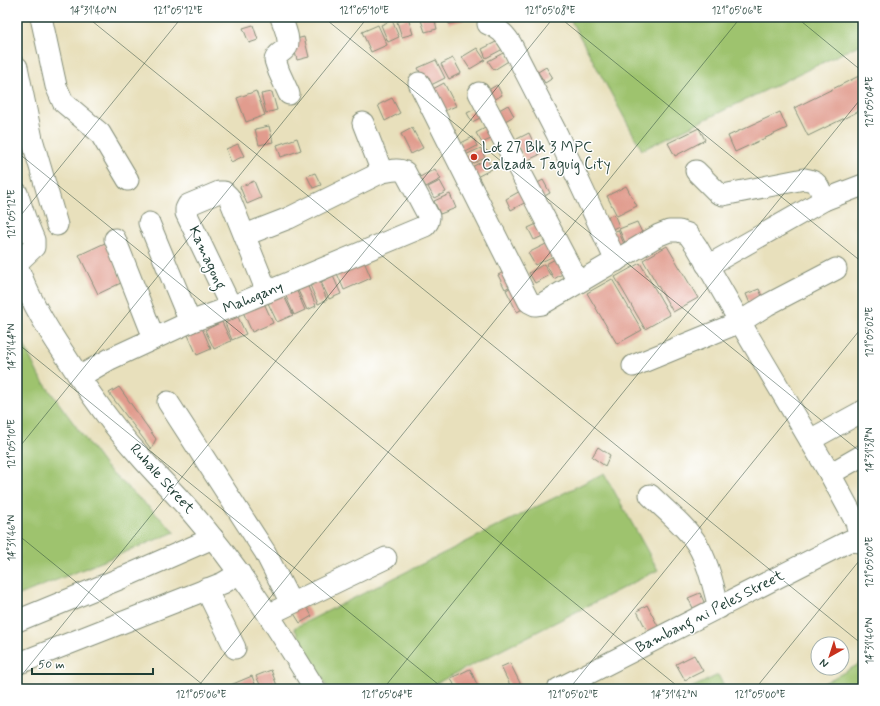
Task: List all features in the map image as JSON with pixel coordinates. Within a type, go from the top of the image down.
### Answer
[{"type":"street","points":[[41,17],[56,86],[63,102],[100,133],[128,180]]},
{"type":"street","points":[[281,17],[288,38],[288,46],[278,54],[275,60],[289,94]]},
{"type":"street","points":[[488,24],[497,27],[505,34],[511,44],[557,134],[616,261]]},
{"type":"street","points":[[17,68],[32,139],[57,225]]},
{"type":"street","points":[[419,83],[529,302],[535,305],[542,304],[669,231],[679,230],[688,234],[830,474],[856,522],[862,542]]},
{"type":"street","points":[[479,93],[578,282]]},
{"type":"street","points":[[267,292],[245,235],[290,218],[382,172],[364,123]]},
{"type":"street","name":"Mahogany","points":[[79,377],[110,359],[190,322],[231,307],[425,226],[429,218],[405,172],[401,170],[382,172]]},
{"type":"street","points":[[696,170],[718,193],[723,195],[804,180],[814,181],[818,185],[824,200]]},
{"type":"street","points":[[706,264],[711,264],[824,200],[863,185]]},
{"type":"street","name":"Kamagong","points":[[231,307],[186,213],[186,209],[188,205],[219,192],[224,192],[229,197],[245,235]]},
{"type":"street","points":[[17,193],[24,218],[34,240],[34,247],[17,264]]},
{"type":"street","points":[[149,223],[190,322]]},
{"type":"street","points":[[115,239],[154,338]]},
{"type":"street","name":"Ruhale Street","points":[[17,264],[22,280],[44,323],[79,377],[111,422],[192,513],[240,573],[269,615],[315,689]]},
{"type":"street","points":[[633,366],[740,322],[767,305],[836,269]]},
{"type":"street","points":[[168,402],[265,552],[291,603]]},
{"type":"street","points":[[810,440],[863,411]]},
{"type":"street","points":[[830,474],[863,455]]},
{"type":"street","points":[[650,495],[696,543],[705,559],[719,608]]},
{"type":"street","points":[[17,621],[124,577],[213,538]]},
{"type":"street","name":"Bambang ni Peles Street","points":[[558,689],[849,541],[862,542]]},
{"type":"street","points":[[269,615],[386,558]]},
{"type":"street","points":[[17,664],[223,583],[240,573]]},
{"type":"street","points":[[206,589],[235,648]]},
{"type":"green space","points":[[569,17],[863,17],[863,43],[642,150]]},
{"type":"green space","points":[[17,331],[39,376],[105,466],[175,532],[17,596]]},
{"type":"green space","points":[[604,473],[658,570],[425,689],[328,689],[294,628]]},
{"type":"green space","points":[[863,662],[863,689],[813,689],[837,676],[850,676],[850,669]]},
{"type":"green space","points":[[718,675],[726,689],[689,689]]},
{"type":"building","points":[[420,17],[434,17],[437,29],[425,32]]},
{"type":"building","points":[[447,17],[463,17],[464,20],[449,24]]},
{"type":"building","points":[[408,18],[413,34],[402,37],[397,22]]},
{"type":"building","points":[[392,20],[399,37],[388,42],[381,25]]},
{"type":"building","points":[[253,25],[258,40],[249,43],[243,28]]},
{"type":"building","points":[[378,25],[387,45],[371,52],[362,32]]},
{"type":"building","points":[[304,37],[309,57],[297,60],[292,40]]},
{"type":"building","points":[[498,41],[503,49],[486,58],[482,49]]},
{"type":"building","points":[[477,48],[485,60],[470,69],[462,57]]},
{"type":"building","points":[[505,52],[510,60],[494,70],[488,61]]},
{"type":"building","points":[[453,58],[461,73],[449,79],[441,64]]},
{"type":"building","points":[[436,60],[445,78],[427,87],[418,68]]},
{"type":"building","points":[[546,67],[553,78],[545,83],[538,72]]},
{"type":"building","points":[[863,74],[863,109],[808,136],[794,108]]},
{"type":"building","points":[[444,83],[456,106],[442,112],[431,90]]},
{"type":"building","points":[[497,85],[502,95],[489,103],[483,93]]},
{"type":"building","points":[[256,91],[265,115],[246,122],[237,98]]},
{"type":"building","points":[[272,92],[277,110],[266,113],[261,94]]},
{"type":"building","points":[[392,98],[400,113],[385,121],[378,105]]},
{"type":"building","points":[[508,105],[514,116],[498,125],[492,114]]},
{"type":"building","points":[[481,106],[486,115],[472,122],[467,113]]},
{"type":"building","points":[[780,112],[787,128],[735,152],[728,136]]},
{"type":"building","points":[[269,126],[273,142],[259,145],[255,129]]},
{"type":"building","points":[[487,127],[493,138],[482,143],[476,133]]},
{"type":"building","points":[[412,128],[423,148],[411,154],[401,134]]},
{"type":"building","points":[[699,128],[705,140],[675,156],[668,143]]},
{"type":"building","points":[[529,133],[539,155],[526,161],[515,140]]},
{"type":"building","points":[[473,137],[477,146],[462,154],[457,145]]},
{"type":"building","points":[[297,138],[301,150],[281,157],[277,145]]},
{"type":"building","points":[[238,144],[244,156],[231,162],[226,149]]},
{"type":"building","name":"Lot 27 Blk 3 MPC Calzada Taguig City","points":[[481,148],[485,158],[468,166],[463,156]]},
{"type":"building","points":[[487,159],[492,169],[473,179],[468,169]]},
{"type":"building","points":[[435,169],[441,179],[426,187],[420,177]]},
{"type":"building","points":[[315,173],[321,185],[313,188],[307,176]]},
{"type":"building","points":[[543,180],[550,193],[541,198],[534,185]]},
{"type":"building","points":[[254,181],[261,198],[247,204],[240,187]]},
{"type":"building","points":[[440,181],[446,192],[434,198],[428,187]]},
{"type":"building","points":[[626,186],[637,206],[617,216],[607,196]]},
{"type":"building","points":[[522,190],[528,201],[511,210],[506,199]]},
{"type":"building","points":[[450,194],[456,208],[440,214],[434,201]]},
{"type":"building","points":[[614,214],[619,226],[606,232],[600,220]]},
{"type":"building","points":[[541,222],[547,234],[534,240],[528,228]]},
{"type":"building","points":[[637,222],[644,237],[626,245],[619,229]]},
{"type":"building","points":[[618,230],[624,244],[613,248],[608,234]]},
{"type":"building","points":[[552,241],[558,254],[535,265],[528,253]]},
{"type":"building","points":[[105,243],[123,282],[98,294],[79,255]]},
{"type":"building","points":[[667,246],[698,298],[673,312],[643,260]]},
{"type":"building","points":[[561,256],[569,270],[554,279],[546,264]]},
{"type":"building","points":[[363,259],[371,278],[344,290],[336,271]]},
{"type":"building","points":[[640,263],[670,315],[645,329],[615,277]]},
{"type":"building","points":[[544,264],[550,275],[535,283],[529,273]]},
{"type":"building","points":[[513,267],[520,281],[505,289],[498,275]]},
{"type":"building","points":[[333,276],[341,294],[329,299],[321,282]]},
{"type":"building","points":[[612,279],[642,330],[617,344],[587,293]]},
{"type":"building","points":[[319,281],[327,300],[318,304],[310,285]]},
{"type":"building","points":[[519,283],[530,305],[517,312],[506,290]]},
{"type":"building","points":[[307,284],[316,306],[307,310],[297,288]]},
{"type":"building","points":[[296,289],[305,310],[294,315],[285,294]]},
{"type":"building","points":[[759,289],[764,301],[751,306],[746,294]]},
{"type":"building","points":[[283,294],[293,315],[277,322],[267,301]]},
{"type":"building","points":[[264,303],[273,323],[252,332],[243,312]]},
{"type":"building","points":[[238,317],[246,334],[232,340],[225,323]]},
{"type":"building","points":[[222,322],[231,341],[214,349],[205,330]]},
{"type":"building","points":[[202,328],[211,349],[197,355],[188,335]]},
{"type":"building","points":[[119,387],[156,439],[151,449],[109,393]]},
{"type":"building","points":[[598,447],[610,455],[605,466],[592,457]]},
{"type":"building","points":[[700,593],[708,611],[697,616],[688,598]]},
{"type":"building","points":[[302,599],[312,616],[300,623],[290,607]]},
{"type":"building","points":[[647,605],[660,630],[649,635],[637,611]]},
{"type":"building","points":[[694,655],[703,671],[685,680],[676,664]]},
{"type":"building","points":[[510,663],[522,687],[517,689],[512,689],[501,667]]},
{"type":"building","points":[[470,669],[479,689],[456,689],[451,678]]},
{"type":"building","points":[[271,670],[278,688],[262,689],[256,676]]},
{"type":"building","points":[[252,676],[257,689],[221,689]]},
{"type":"place","name":"Lot 27 Blk 3 MPC Calzada Taguig City","points":[[474,157]]}]
